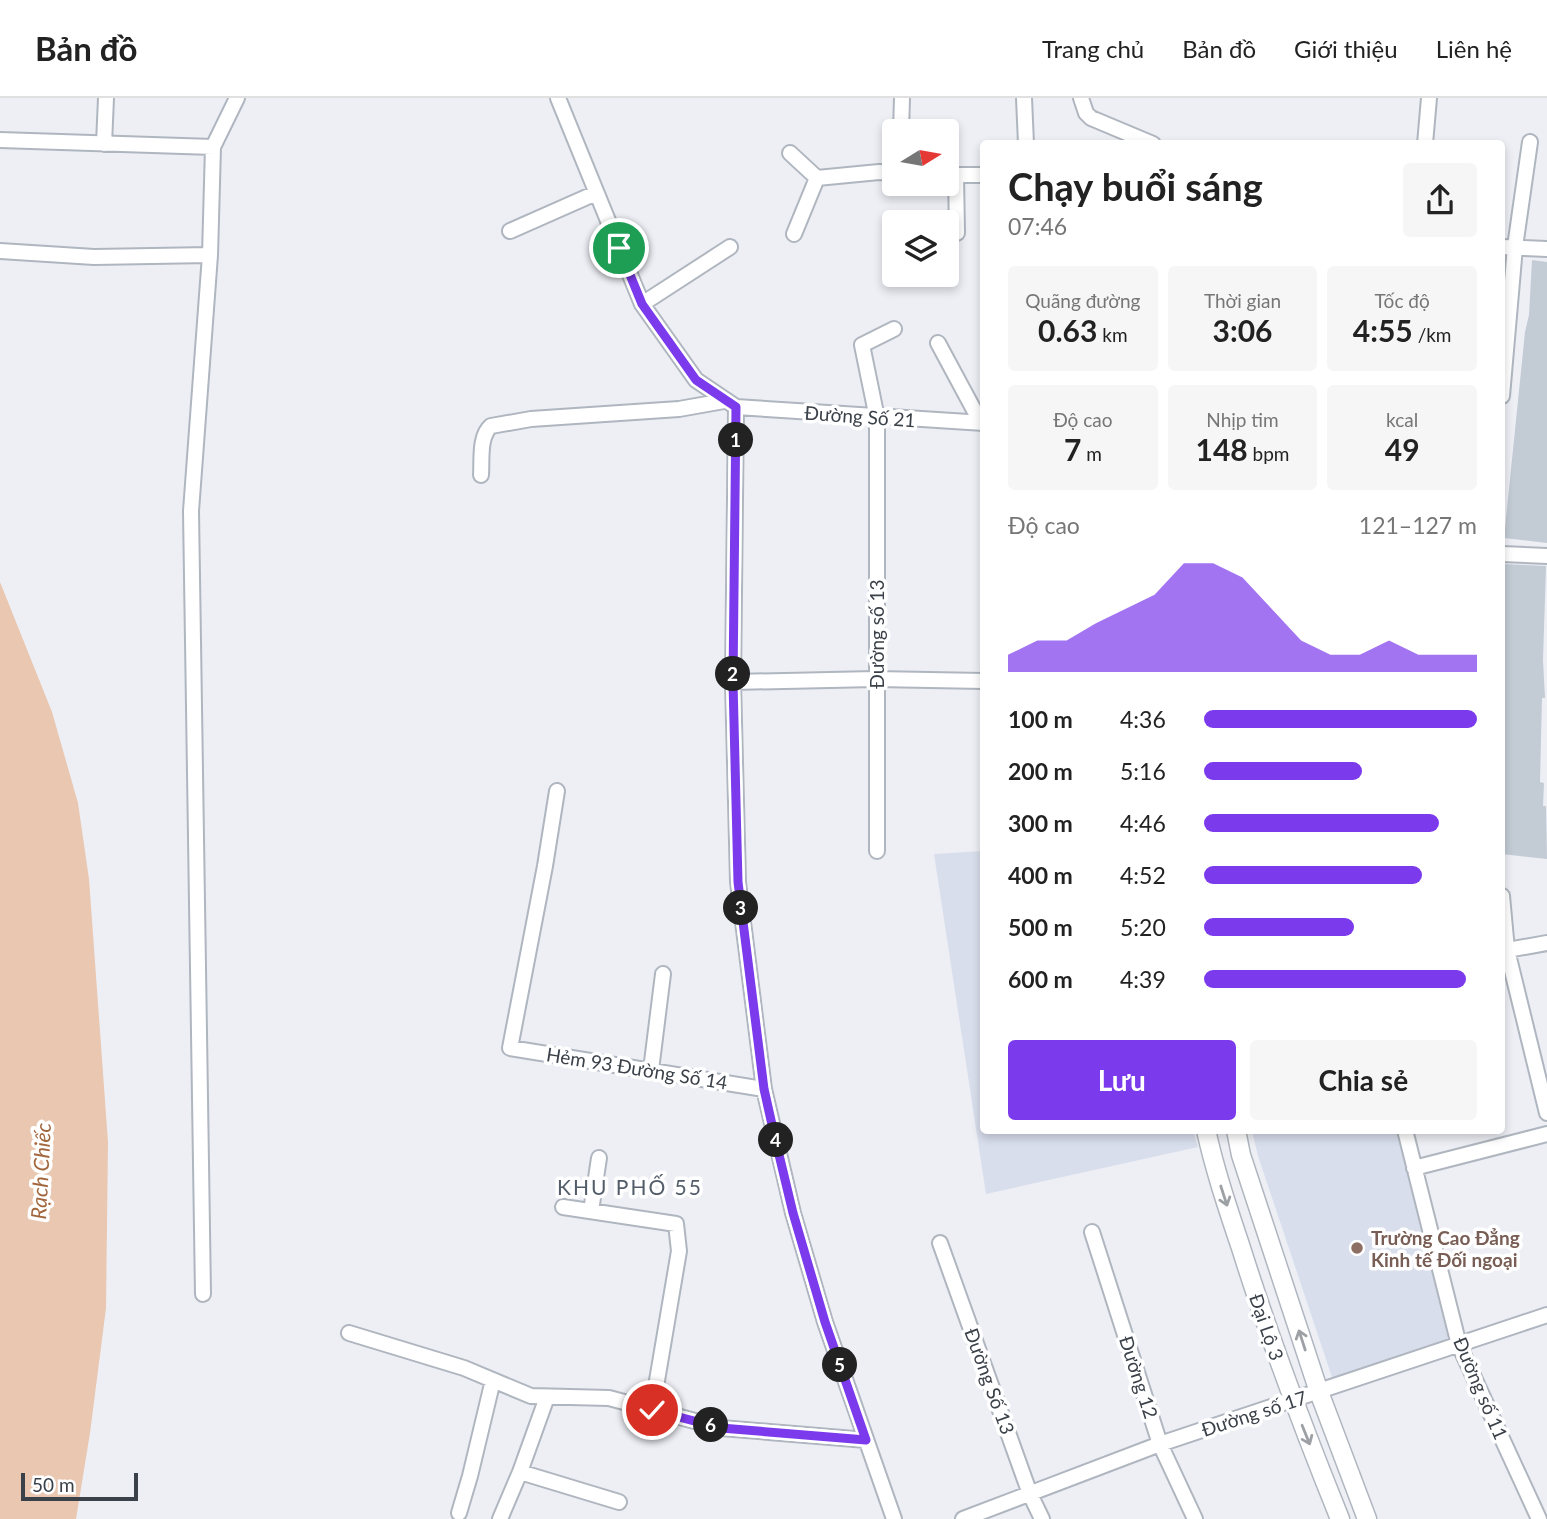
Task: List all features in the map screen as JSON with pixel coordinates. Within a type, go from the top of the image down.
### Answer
[{"type":"street","points":[[104,144],[106,98]]},
{"type":"street","points":[[203,1294],[191,511],[210,255],[213,147],[237,98]]},
{"type":"street","points":[[558,98],[642,304],[696,380],[730,404],[738,882],[764,1089],[793,1213],[825,1322],[894,1519]]},
{"type":"street","points":[[901,119],[902,98]]},
{"type":"street","points":[[1024,98],[1026,140]]},
{"type":"street","points":[[1082,98],[1086,113],[1091,118],[1143,140]]},
{"type":"street","points":[[1425,140],[1429,98]]},
{"type":"street","points":[[0,141],[213,147]]},
{"type":"street","points":[[1505,322],[1508,247],[1530,142]]},
{"type":"street","points":[[790,153],[817,178],[882,174]]},
{"type":"street","points":[[959,175],[980,175]]},
{"type":"street","points":[[794,234],[817,178]]},
{"type":"street","points":[[510,231],[596,193]]},
{"type":"street","points":[[642,304],[730,247]]},
{"type":"street","points":[[1508,247],[1547,249]]},
{"type":"street","points":[[0,251],[94,257],[210,255]]},
{"type":"street","name":"Đường số 13","points":[[877,851],[877,418],[862,345],[894,328]]},
{"type":"street","points":[[938,343],[980,420]]},
{"type":"street","name":"Đường Số 21","points":[[481,474],[484,437],[491,426],[531,419],[730,404],[877,418],[980,423]]},
{"type":"street","points":[[1505,554],[1547,556]]},
{"type":"street","points":[[733,682],[875,679],[980,681]]},
{"type":"street","name":"Hẻm 93 Đường Số 14","points":[[558,791],[510,1048],[764,1089]]},
{"type":"street","points":[[1505,950],[1547,943]]},
{"type":"street","points":[[1505,954],[1547,1113]]},
{"type":"street","points":[[651,1070],[663,974]]},
{"type":"street","name":"Đại Lộ 3","points":[[1207,1134],[1239,1242],[1292,1401],[1340,1519]]},
{"type":"street","name":"Đại Lộ 3","points":[[1237,1134],[1241,1155],[1319,1392],[1367,1519]]},
{"type":"street","name":"Đường số 11","points":[[1406,1134],[1459,1345],[1539,1519]]},
{"type":"street","points":[[1414,1168],[1547,1134]]},
{"type":"street","points":[[591,1211],[600,1158]]},
{"type":"street","points":[[563,1207],[676,1224],[679,1251],[652,1410]]},
{"type":"street","name":"Đường 12","points":[[1092,1232],[1160,1444],[1195,1519]]},
{"type":"street","name":"Đường Số 13","points":[[940,1243],[1030,1494],[1042,1519]]},
{"type":"street","name":"Đường số 17","points":[[963,1519],[1160,1444],[1547,1315]]},
{"type":"street","points":[[349,1332],[464,1368],[531,1396],[609,1398],[721,1428],[866,1440]]},
{"type":"street","points":[[459,1513],[493,1380]]},
{"type":"street","points":[[500,1519],[547,1397]]},
{"type":"street","points":[[520,1472],[618,1502]]},
{"type":"shaded area","points":[[980,851],[980,1134],[1194,1134],[1198,1147],[986,1194],[934,854]]},
{"type":"shaded area","name":"Trường Cao Đẳng Kinh tế Đối ngoại","points":[[1253,1134],[1398,1134],[1449,1340],[1334,1383]]},
{"type":"water","name":"Rạch Chiếc","points":[[0,582],[52,712],[78,803],[89,879],[108,1142],[106,1308],[76,1519],[0,1519]]},
{"type":"building","points":[[1532,260],[1547,262],[1547,543],[1505,538],[1525,332],[1529,315]]},
{"type":"building","points":[[1505,564],[1546,566],[1543,660],[1545,698],[1542,698],[1540,782],[1544,783],[1547,859],[1505,854]]},
{"type":"place","name":"Trường Cao Đẳng Kinh tế Đối ngoại","points":[[1357,1248]]},
{"type":"district","name":"KHU PHỐ 55","points":[[630,1186]]},
{"type":"route","points":[[619,248],[642,304],[696,380],[736,407],[733,682],[738,882],[764,1089],[793,1213],[825,1322],[866,1440],[721,1428],[652,1410]]}]
